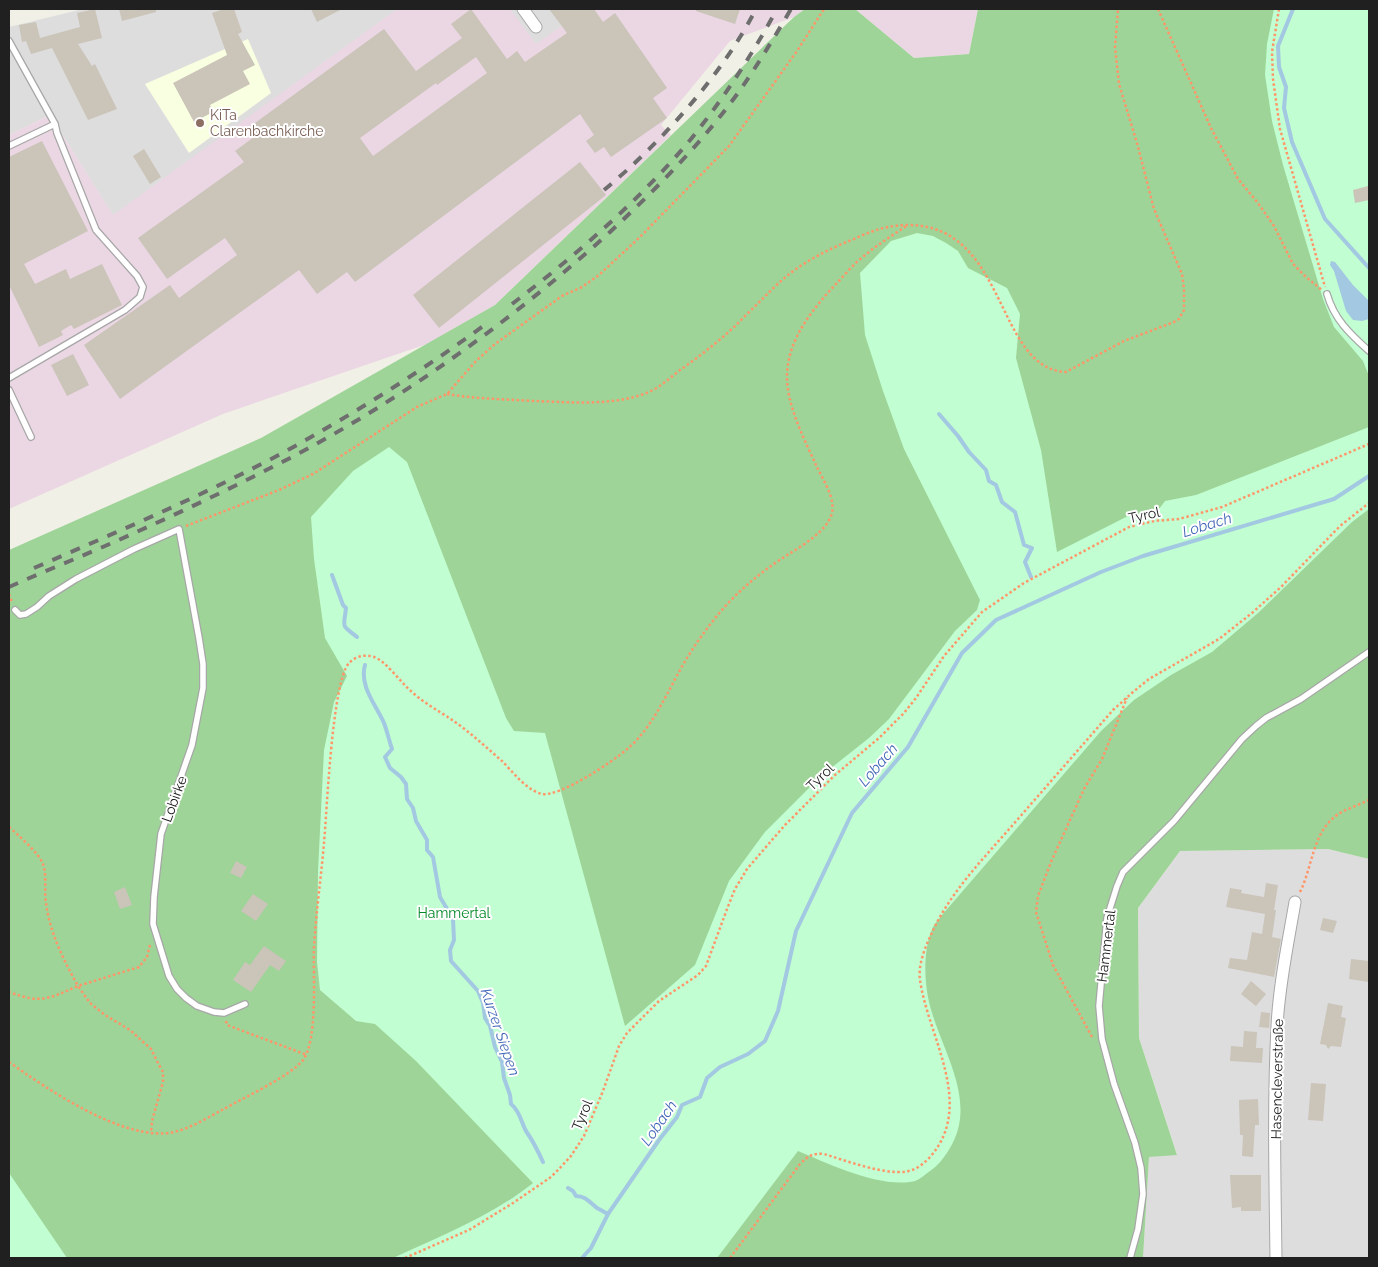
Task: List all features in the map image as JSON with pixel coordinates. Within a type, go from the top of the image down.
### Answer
[{"type":"street","points":[[523,9],[536,27]]},
{"type":"street","name":"Hasencleverstraße","points":[[1276,1258],[1275,1134],[1277,1025],[1295,902]]},
{"type":"lane","points":[[9,41],[55,124],[96,230],[137,276],[143,287],[140,297],[125,310],[9,378]]},
{"type":"lane","points":[[9,146],[55,124]]},
{"type":"lane","points":[[1327,294],[1332,311],[1350,334],[1369,351]]},
{"type":"lane","points":[[9,390],[31,436]]},
{"type":"lane","points":[[15,610],[20,615],[26,614],[49,596],[76,579],[134,549],[179,529]]},
{"type":"lane","name":"Lobirke","points":[[179,529],[199,638],[203,688],[192,745],[160,843],[152,924],[169,976],[177,989],[197,1006],[214,1012],[224,1013]]},
{"type":"lane","name":"Hammertal","points":[[1130,1258],[1138,1229],[1142,1194],[1141,1168],[1135,1143],[1114,1084],[1102,1040],[1099,1006],[1107,918],[1117,886],[1123,872],[1174,821],[1242,739],[1266,718],[1301,699],[1369,652]]},
{"type":"lane","points":[[224,1013],[245,1004]]},
{"type":"path","points":[[179,529],[254,498],[279,490],[313,474],[417,408],[447,394],[471,366],[494,344],[556,301],[599,275],[681,197],[729,146],[792,59],[824,9]]},
{"type":"path","points":[[447,394],[470,398],[581,402],[630,398],[643,394],[666,382],[718,341],[788,276],[805,263],[841,244],[878,229],[908,225],[936,229],[953,237],[965,246],[975,257],[1004,312],[1032,355],[1044,366],[1056,372],[1066,372],[1124,341],[1179,319],[1184,310],[1185,299],[1182,274],[1154,209],[1119,84],[1115,47],[1118,9]]},
{"type":"path","points":[[1158,9],[1211,128],[1238,179],[1274,226],[1293,264],[1327,294]]},
{"type":"path","points":[[1280,9],[1272,52],[1273,79],[1280,129],[1327,294]]},
{"type":"path","points":[[9,1062],[36,1082],[86,1110],[133,1129],[151,1133],[176,1132],[206,1118],[286,1074],[299,1064],[307,1054],[313,1032],[314,946],[330,772],[339,689],[346,667],[350,661],[368,655],[381,661],[417,697],[460,725],[530,788],[543,794],[552,794],[564,789],[625,752],[646,727],[685,661],[728,604],[749,582],[807,542],[824,527],[831,517],[832,501],[790,400],[787,373],[790,353],[802,327],[856,262],[908,225]]},
{"type":"path","name":"Tyrol","points":[[405,1258],[469,1230],[513,1203],[560,1169],[584,1136],[619,1046],[628,1033],[659,1000],[698,975],[706,966],[732,896],[747,869],[784,825],[835,775],[879,738],[904,713],[944,656],[982,612],[1024,583],[1129,527],[1179,519],[1222,507],[1369,444]]},
{"type":"path","points":[[730,1258],[808,1156],[815,1153],[824,1154],[876,1169],[898,1172],[913,1171],[923,1165],[937,1148],[945,1132],[949,1114],[950,1091],[946,1071],[926,1008],[919,978],[920,964],[940,915],[980,863],[1113,710],[1149,679],[1219,639],[1252,613],[1340,526],[1369,503]]},
{"type":"path","points":[[1093,1039],[1053,965],[1036,912],[1038,896],[1051,862],[1081,796],[1102,759],[1128,696]]},
{"type":"path","points":[[1295,902],[1306,881],[1321,830],[1339,814],[1369,800]]},
{"type":"path","points":[[9,827],[28,844],[43,863],[46,903],[51,929],[62,956],[78,986],[90,1003],[105,1015],[130,1030],[151,1049],[163,1072],[163,1082],[152,1121],[151,1133]]},
{"type":"path","points":[[9,992],[23,998],[40,1000],[127,971],[143,964],[155,934]]},
{"type":"path","points":[[224,1013],[227,1025],[307,1054]]},
{"type":"shaded area","points":[[83,9],[595,9],[439,114],[122,230],[50,115],[9,135],[9,27]]},
{"type":"shaded area","points":[[397,9],[510,9],[536,44],[586,9],[805,9],[794,17],[730,41],[661,125],[671,135],[495,305],[427,344],[223,414],[9,509],[9,135],[50,115],[113,215]]},
{"type":"shaded area","points":[[855,9],[978,9],[969,54],[914,58]]},
{"type":"shaded area","name":"KiTa Clarenbachkirche","points":[[248,39],[271,93],[189,153],[145,84]]},
{"type":"shaded area","points":[[1328,849],[1369,859],[1369,1258],[1143,1258],[1149,1157],[1177,1154],[1139,1038],[1138,908],[1180,851]]},
{"type":"green space","points":[[805,9],[855,9],[914,58],[969,54],[978,9],[1369,9],[1369,859],[1328,849],[1180,851],[1138,908],[1139,1038],[1177,1155],[1149,1157],[1143,1258],[9,1258],[9,550],[261,438],[495,305],[794,17]]},
{"type":"green space","points":[[1274,9],[1369,9],[1369,376],[1363,361],[1334,327],[1323,299],[1283,165],[1272,121],[1265,75],[1267,44]]},
{"type":"green space","name":"Hammertal","points":[[917,233],[933,236],[946,243],[958,251],[968,268],[1007,288],[1020,314],[1016,358],[1041,450],[1057,552],[1128,516],[1156,513],[1165,501],[1196,495],[1369,427],[1369,509],[1352,522],[1258,613],[1212,652],[1171,675],[1134,700],[1101,731],[934,926],[927,945],[925,974],[927,993],[934,1020],[954,1075],[959,1093],[961,1112],[958,1130],[950,1148],[934,1168],[915,1181],[887,1182],[855,1174],[798,1151],[717,1258],[393,1258],[501,1206],[533,1183],[416,1061],[375,1024],[356,1021],[320,990],[317,962],[318,871],[324,750],[334,702],[347,676],[325,638],[314,559],[311,517],[353,471],[389,447],[407,462],[506,718],[514,731],[545,733],[625,1026],[695,965],[729,881],[765,832],[821,776],[869,738],[889,719],[955,631],[977,610],[980,600],[904,449],[865,335],[860,273],[891,241]]},
{"type":"green space","points":[[9,1173],[67,1258],[9,1258]]},
{"type":"water","points":[[1331,261],[1335,262],[1353,285],[1369,301],[1369,319],[1362,321],[1353,320],[1346,311],[1334,271],[1330,265]]},
{"type":"building","points":[[95,9],[102,38],[78,44],[92,66],[95,64],[117,109],[88,120],[52,48],[31,54],[26,41],[22,42],[19,25],[36,22],[40,38],[80,27],[77,13]]},
{"type":"building","points":[[119,9],[156,9],[156,12],[122,21]]},
{"type":"building","points":[[224,9],[234,9],[242,32],[238,34],[255,65],[243,71],[250,84],[210,105],[213,112],[194,122],[173,83],[227,55],[212,13]]},
{"type":"building","points":[[311,9],[342,9],[317,22]]},
{"type":"building","points":[[471,9],[507,59],[517,51],[525,62],[567,33],[549,9],[594,9],[603,22],[615,13],[667,88],[653,98],[667,118],[611,157],[604,147],[595,153],[586,141],[594,135],[580,114],[355,282],[347,272],[317,294],[299,270],[120,399],[84,345],[170,285],[179,298],[237,255],[225,238],[167,279],[138,238],[244,162],[235,151],[254,137],[248,128],[384,29],[416,71],[462,38],[451,24]],"holes":[[[476,57],[487,73],[373,156],[360,138],[436,83],[437,85]]]},
{"type":"building","points":[[696,9],[740,9],[735,24],[696,11]]},
{"type":"building","points":[[42,141],[88,231],[24,264],[35,284],[66,269],[70,279],[102,264],[122,305],[74,329],[71,325],[61,331],[63,335],[39,347],[9,285],[9,157]]},
{"type":"building","points":[[144,149],[161,177],[150,184],[133,156]]},
{"type":"building","points":[[580,162],[606,195],[439,328],[413,295]]},
{"type":"building","points":[[1368,186],[1369,200],[1355,203],[1353,190]]},
{"type":"building","points":[[73,354],[89,385],[67,396],[51,365]]},
{"type":"building","points":[[236,861],[247,867],[241,878],[230,873]]},
{"type":"building","points":[[1266,883],[1278,885],[1272,937],[1281,939],[1274,977],[1228,968],[1230,958],[1247,960],[1252,932],[1262,934],[1265,914],[1226,907],[1230,888],[1242,890],[1241,893],[1264,897]]},
{"type":"building","points":[[125,887],[132,905],[120,909],[114,892]]},
{"type":"building","points":[[253,894],[268,904],[256,921],[241,911]]},
{"type":"building","points":[[1323,918],[1337,921],[1333,933],[1320,930]]},
{"type":"building","points":[[264,946],[286,961],[279,971],[270,965],[251,992],[233,980],[245,962],[250,965]]},
{"type":"building","points":[[1351,959],[1369,961],[1369,982],[1349,979]]},
{"type":"building","points":[[1251,981],[1266,994],[1256,1006],[1241,994]]},
{"type":"building","points":[[1328,1003],[1343,1006],[1341,1017],[1346,1018],[1341,1047],[1331,1046],[1328,1049],[1326,1045],[1320,1044]]},
{"type":"building","points":[[1261,1012],[1270,1013],[1269,1028],[1259,1027]]},
{"type":"building","points":[[1244,1031],[1257,1032],[1256,1048],[1263,1048],[1262,1063],[1230,1061],[1231,1046],[1243,1047]]},
{"type":"building","points":[[1311,1083],[1326,1084],[1323,1121],[1308,1120]]},
{"type":"building","points":[[1258,1099],[1259,1125],[1255,1125],[1253,1157],[1242,1156],[1243,1135],[1240,1135],[1239,1100]]},
{"type":"building","points":[[1230,1175],[1261,1175],[1261,1211],[1241,1211],[1241,1207],[1232,1208]]},
{"type":"waterway","points":[[1293,9],[1278,46],[1279,67],[1286,87],[1284,108],[1292,142],[1325,219],[1369,268]]},
{"type":"waterway","points":[[939,414],[986,470],[989,481],[996,485],[1002,502],[1015,512],[1024,545],[1032,548],[1025,562],[1031,577]]},
{"type":"waterway","name":"Lobach","points":[[582,1258],[591,1248],[608,1214],[677,1117],[682,1105],[700,1097],[707,1078],[720,1067],[748,1054],[765,1041],[778,1011],[796,931],[852,813],[908,747],[962,653],[996,620],[1101,572],[1143,556],[1334,499],[1369,476]]},
{"type":"waterway","name":"Kurzer Siepen","points":[[332,575],[343,605],[346,608],[344,625],[357,637]]},
{"type":"waterway","name":"Kurzer Siepen","points":[[365,665],[364,680],[366,688],[384,723],[392,749],[385,757],[390,768],[406,784],[407,799],[413,808],[416,821],[427,840],[427,850],[433,857],[440,897],[453,919],[454,940],[450,950],[451,961],[478,991],[483,1003],[485,1018],[490,1026],[495,1047],[502,1062],[511,1104],[518,1113],[543,1162]]},
{"type":"waterway","name":"Kurzer Siepen","points":[[568,1188],[576,1196],[585,1198],[608,1214]]},
{"type":"railway","points":[[604,190],[647,151],[689,107],[726,59],[756,9]]},
{"type":"railway","points":[[512,304],[559,267],[606,226],[671,162],[703,124],[726,92],[748,60],[777,9]]},
{"type":"railway","points":[[9,587],[153,525],[294,456],[378,408],[459,354],[574,264],[610,232],[677,166],[738,93],[791,9]]},
{"type":"railway","points":[[34,568],[186,501],[275,457],[383,394],[486,324]]},
{"type":"place","name":"KiTa Clarenbachkirche","points":[[200,123]]}]
